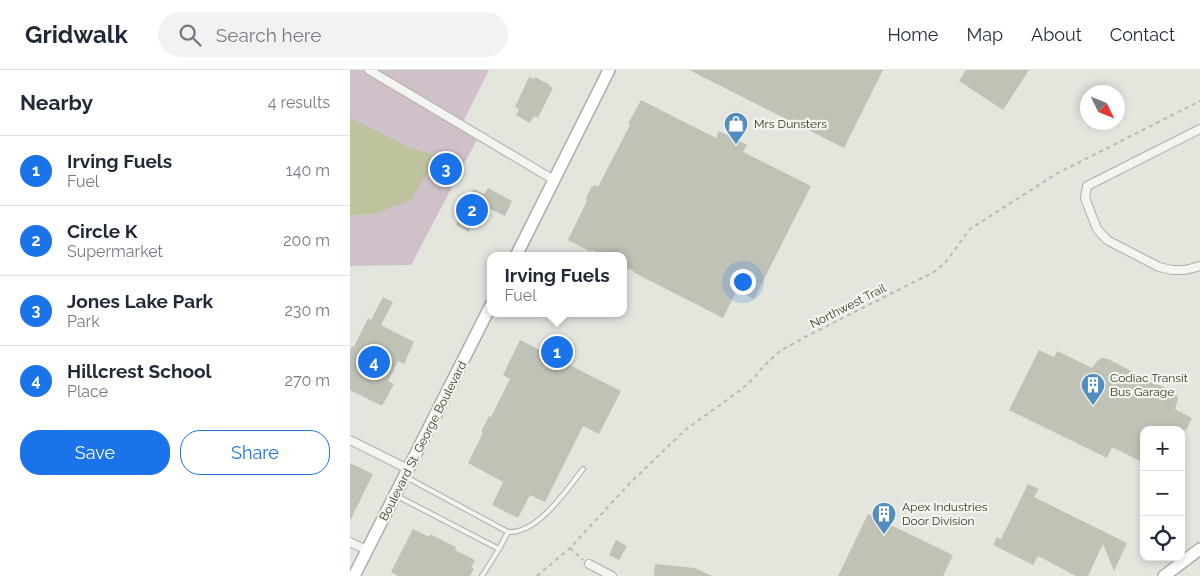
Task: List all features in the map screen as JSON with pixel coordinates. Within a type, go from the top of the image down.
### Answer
[{"type":"main road","points":[[518,252],[608,70]]},
{"type":"main road","name":"Boulevard St. George Boulevard","points":[[357,575],[367,550],[487,313]]},
{"type":"main road","points":[[1164,576],[1200,550]]},
{"type":"street","points":[[369,70],[554,180]]},
{"type":"street","points":[[1200,129],[1087,186],[1085,198],[1097,229],[1107,240],[1159,266],[1172,270],[1184,270],[1200,266]]},
{"type":"street","points":[[350,440],[406,473]]},
{"type":"street","points":[[350,542],[367,550]]},
{"type":"street","points":[[589,564],[612,576]]},
{"type":"lane","points":[[406,473],[508,532],[514,533],[524,530],[538,521],[564,494],[583,469]]},
{"type":"lane","points":[[395,495],[499,549]]},
{"type":"lane","points":[[482,576],[508,532]]},
{"type":"path","name":"Northwest Trail","points":[[537,576],[570,548],[630,483],[685,430],[742,389],[780,351],[934,272],[946,263],[970,229],[1056,174],[1200,100]]},
{"type":"path","points":[[570,548],[589,564]]},
{"type":"shaded area","points":[[350,70],[489,70],[463,122],[481,132],[411,265],[350,266],[350,216],[377,213],[424,178],[430,172],[431,153],[413,149],[352,119],[350,116]]},
{"type":"shaded area","points":[[350,116],[352,119],[413,149],[431,153],[432,166],[430,172],[424,178],[411,200],[377,213],[350,216]]},
{"type":"building","points":[[689,70],[883,70],[844,148]]},
{"type":"building","points":[[966,70],[1029,70],[1003,110],[959,81]]},
{"type":"building","points":[[529,77],[534,79],[535,77],[553,88],[538,118],[534,116],[530,123],[516,115],[519,109],[515,107]]},
{"type":"building","points":[[641,100],[716,138],[719,131],[747,145],[743,152],[811,186],[754,299],[737,290],[723,318],[633,272],[627,268],[627,252],[596,252],[592,250],[591,252],[568,240],[587,201],[586,198],[592,186],[598,187],[630,125],[628,124]]},
{"type":"building","points":[[488,188],[512,201],[505,216],[482,205],[469,232],[456,225],[474,189],[484,194]]},
{"type":"building","points":[[383,297],[393,302],[381,325],[414,342],[404,364],[398,361],[388,381],[394,384],[382,406],[350,390],[350,350],[352,346],[354,347],[368,318],[371,320]]},
{"type":"building","points":[[520,340],[621,391],[599,434],[583,426],[545,502],[530,495],[518,518],[492,505],[503,482],[468,463],[489,416],[491,417],[510,379],[503,375]]},
{"type":"building","name":"Codiac Transit Bus Garage","points":[[1039,350],[1054,357],[1057,351],[1092,368],[1098,360],[1102,358],[1108,359],[1149,382],[1173,391],[1178,399],[1175,409],[1192,418],[1186,430],[1185,426],[1140,426],[1140,461],[1112,447],[1107,458],[1009,410]]},
{"type":"building","points":[[350,463],[373,474],[350,521]]},
{"type":"building","points":[[1028,484],[1039,489],[1034,497],[1127,543],[1114,571],[1103,544],[1088,576],[1076,576],[1038,556],[1033,565],[993,545],[997,537],[1001,539]]},
{"type":"building","name":"Apex Industries Door Division","points":[[868,514],[953,555],[943,576],[838,576]]},
{"type":"building","points":[[413,529],[429,537],[430,534],[456,547],[455,550],[475,560],[471,567],[474,569],[470,576],[398,576],[391,572]]},
{"type":"building","points":[[616,540],[627,546],[619,560],[609,555]]},
{"type":"building","points":[[655,564],[695,568],[712,576],[654,576]]},
{"type":"place","name":"Mrs Dunsters","points":[[736,145]]},
{"type":"place","name":"Jones Lake Park","points":[[446,169]]},
{"type":"place","name":"Circle K","points":[[472,210]]},
{"type":"place","name":"Irving Fuels","points":[[557,352]]},
{"type":"place","name":"Hillcrest School","points":[[374,362]]},
{"type":"place","name":"Codiac Transit Bus Garage","points":[[1093,406]]},
{"type":"place","name":"Apex Industries Door Division","points":[[884,535]]}]
